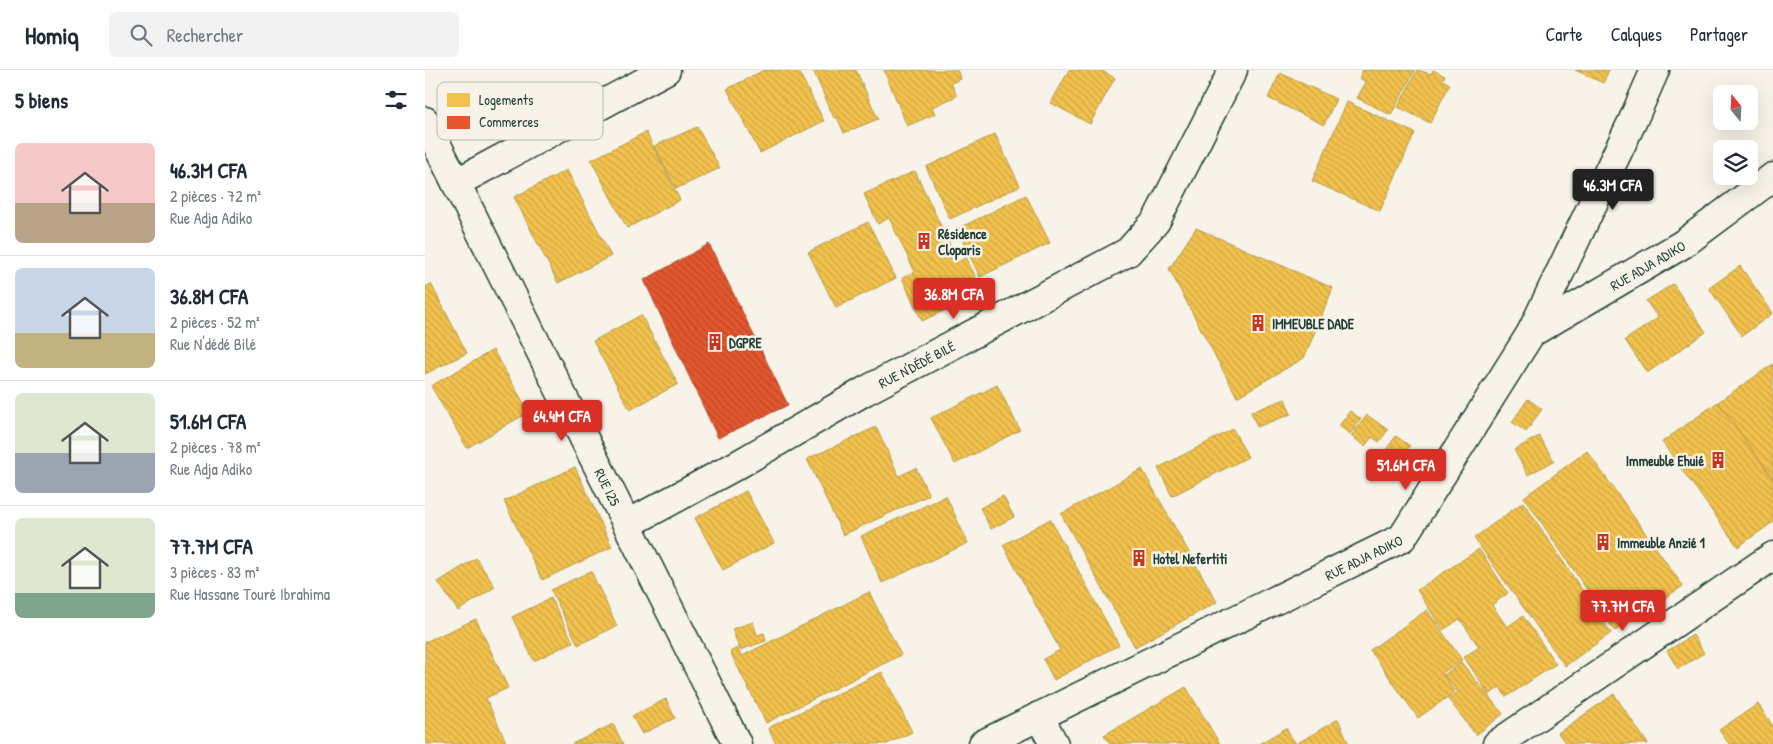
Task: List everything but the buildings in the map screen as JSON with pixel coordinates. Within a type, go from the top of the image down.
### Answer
[{"type":"street","points":[[603,104],[666,70]]},
{"type":"street","name":"RUE N'DÉDÉ BILÉ","points":[[627,524],[739,464],[865,391],[1128,252],[1156,221],[1233,70]]},
{"type":"street","points":[[1531,333],[1655,70]]},
{"type":"street","name":"RUE I25","points":[[425,121],[737,744]]},
{"type":"street","points":[[456,183],[536,140]]},
{"type":"street","name":"RUE ADJA ADIKO","points":[[983,744],[1402,538],[1531,333],[1683,244],[1773,177]]},
{"type":"street","points":[[1497,744],[1773,556]]},
{"type":"street","points":[[1039,716],[1054,744]]},
{"type":"place","name":"Résidence Cloparis","points":[[924,241]]},
{"type":"place","name":"IMMEUBLE DADE","points":[[1258,323]]},
{"type":"place","name":"DGPRE","points":[[715,342]]},
{"type":"place","name":"Immeuble Ehuié","points":[[1718,460]]},
{"type":"place","name":"Immeuble Anzié 1","points":[[1603,542]]},
{"type":"place","name":"Hotel Nefertiti","points":[[1139,558]]}]
